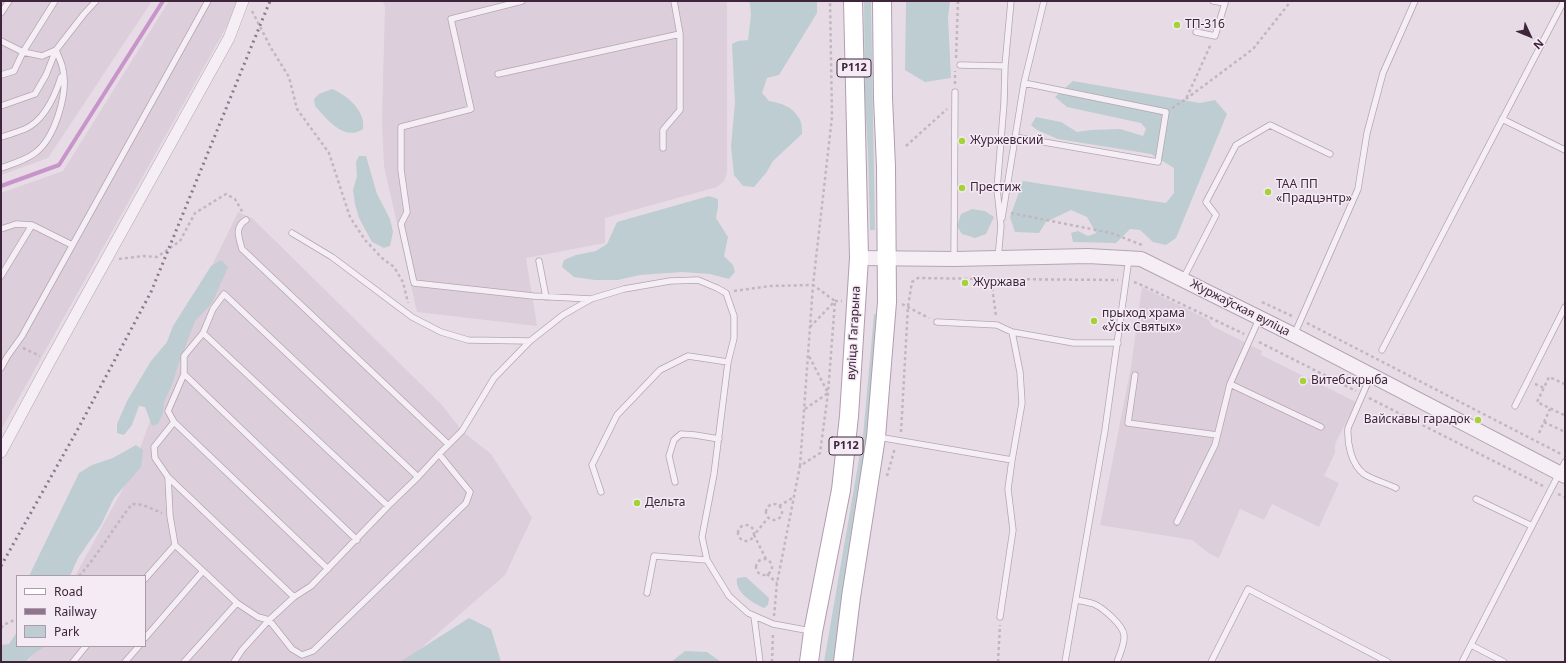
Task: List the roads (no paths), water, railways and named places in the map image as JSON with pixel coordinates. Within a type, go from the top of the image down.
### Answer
[{"type":"main road","name":"вуліца Гагарына","points":[[809,662],[813,632],[841,490],[850,416],[859,258],[853,1]]},
{"type":"main road","name":"Р112","points":[[843,662],[851,597],[876,437],[887,302],[886,167],[883,98],[882,1]]},
{"type":"street","points":[[1,452],[229,38],[243,1]]},
{"type":"street","name":"Журжаўская вуліца","points":[[859,258],[998,258],[1088,256],[1141,260],[1183,279],[1371,375],[1563,470]]},
{"type":"lane","points":[[1,13],[8,1]]},
{"type":"lane","points":[[1,75],[14,71],[55,1]]},
{"type":"lane","points":[[1,106],[35,94],[46,75],[56,50],[96,1]]},
{"type":"lane","points":[[1,368],[22,336],[208,1]]},
{"type":"lane","points":[[522,1],[451,19],[471,109],[401,127],[401,170],[408,212],[401,224],[414,283],[546,297],[591,299]]},
{"type":"lane","points":[[663,148],[662,130],[680,110],[680,34],[674,1]]},
{"type":"lane","points":[[1001,226],[997,189],[1011,1]]},
{"type":"lane","points":[[998,258],[1001,226],[1024,83],[1044,1]]},
{"type":"lane","points":[[1196,32],[1215,36],[1225,2],[1213,1]]},
{"type":"lane","points":[[1294,335],[1358,189],[1367,133],[1383,73],[1415,1]]},
{"type":"lane","points":[[1382,350],[1564,1]]},
{"type":"lane","points":[[498,74],[680,34]]},
{"type":"lane","points":[[1,41],[24,52],[42,56],[56,50]]},
{"type":"lane","points":[[1,168],[36,153],[47,139],[56,122],[63,99],[63,70],[56,50]]},
{"type":"lane","points":[[960,65],[1005,66]]},
{"type":"lane","points":[[1,138],[26,128],[43,116],[57,91],[63,70]]},
{"type":"lane","points":[[1015,138],[1158,162],[1166,112],[1024,83]]},
{"type":"lane","points":[[954,92],[954,258]]},
{"type":"lane","points":[[1502,119],[1565,150]]},
{"type":"lane","points":[[1183,279],[1216,215],[1206,202],[1236,145],[1270,125],[1330,154]]},
{"type":"lane","points":[[246,220],[241,223],[237,234],[242,249],[448,444]]},
{"type":"lane","points":[[1,228],[16,224],[32,225],[72,245]]},
{"type":"lane","points":[[2,274],[32,225]]},
{"type":"lane","points":[[292,233],[332,257],[412,317],[441,332],[468,340],[530,341]]},
{"type":"lane","points":[[1065,662],[1106,430],[1129,258]]},
{"type":"lane","points":[[539,261],[546,297]]},
{"type":"lane","points":[[234,662],[242,650],[269,620],[294,597],[311,586],[462,431],[494,378],[530,341],[563,315],[591,299],[624,289],[670,281],[698,280],[726,293],[734,316],[734,338],[728,362],[714,474],[702,537],[707,560],[729,596],[748,613],[773,624],[813,632]]},
{"type":"lane","points":[[328,569],[174,422],[168,411],[184,374],[184,356],[203,333],[213,309],[224,294],[418,477]]},
{"type":"lane","points":[[1515,406],[1565,307]]},
{"type":"lane","points":[[1176,522],[1215,444],[1230,384],[1259,318]]},
{"type":"lane","points":[[937,322],[997,325],[1012,332],[1074,343],[1118,343]]},
{"type":"lane","points":[[1000,617],[1013,530],[1008,489],[1022,403],[1020,372],[1012,332]]},
{"type":"lane","points":[[203,333],[388,506]]},
{"type":"lane","points":[[601,492],[592,465],[617,415],[660,370],[688,356],[728,362]]},
{"type":"lane","points":[[184,374],[356,540]]},
{"type":"lane","points":[[1135,375],[1128,424],[1217,434]]},
{"type":"lane","points":[[1371,375],[1348,428],[1347,438],[1355,462],[1364,474],[1396,488]]},
{"type":"lane","points":[[1230,384],[1321,427]]},
{"type":"lane","points":[[174,422],[154,447],[155,458],[168,477],[294,597]]},
{"type":"lane","points":[[675,482],[669,456],[674,440],[681,434],[719,439]]},
{"type":"lane","points":[[876,437],[1012,460]]},
{"type":"lane","points":[[168,477],[170,516],[175,545],[237,603],[258,617],[269,620],[292,650],[302,655],[313,651],[466,503],[470,492],[438,454]]},
{"type":"lane","points":[[1462,662],[1550,490],[1563,470]]},
{"type":"lane","points":[[1476,499],[1532,526]]},
{"type":"lane","points":[[146,578],[175,545]]},
{"type":"lane","points":[[647,593],[654,556],[707,560]]},
{"type":"lane","points":[[146,637],[203,571]]},
{"type":"lane","points":[[1211,662],[1248,589],[1388,662]]},
{"type":"lane","points":[[1076,600],[1096,605],[1106,612],[1121,628],[1124,633],[1124,639],[1117,662]]},
{"type":"lane","points":[[184,662],[237,603]]},
{"type":"lane","points":[[754,616],[760,662]]},
{"type":"lane","points":[[1471,645],[1504,662]]},
{"type":"lane","points":[[73,662],[85,647]]},
{"type":"lane","points":[[125,662],[138,647]]},
{"type":"waterway","points":[[1,186],[59,165],[163,1]]},
{"type":"railway","points":[[1,566],[79,427],[151,292],[270,1]]},
{"type":"place","name":"ТП-316","points":[[1177,25]]},
{"type":"place","name":"Журжевский","points":[[962,141]]},
{"type":"place","name":"Престиж","points":[[962,188]]},
{"type":"place","name":"ТАА ПП «Прадцэнтр»","points":[[1268,192]]},
{"type":"place","name":"Журжава","points":[[965,283]]},
{"type":"place","name":"прыход храма «Ўсіх Святых»","points":[[1094,321]]},
{"type":"place","name":"Витебскрыба","points":[[1303,381]]},
{"type":"place","name":"Вайскавы гарадок","points":[[1478,420]]},
{"type":"place","name":"Дельта","points":[[637,503]]}]
